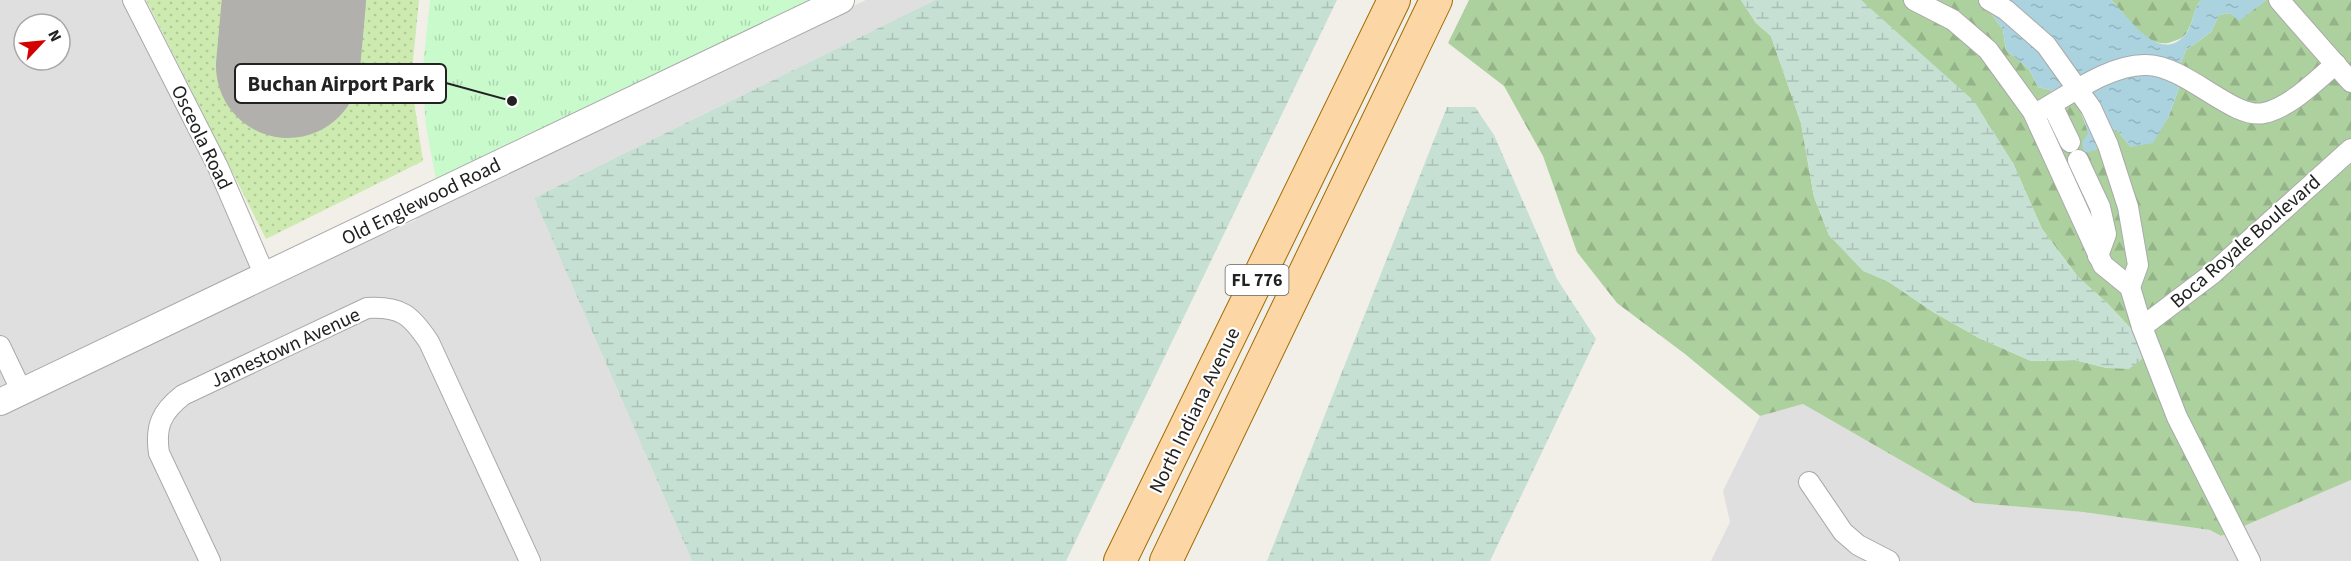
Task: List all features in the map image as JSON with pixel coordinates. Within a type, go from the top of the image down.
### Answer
[{"type":"main road","name":"North Indiana Avenue","points":[[1120,561],[1394,0]]},
{"type":"main road","name":"North Indiana Avenue","points":[[1166,561],[1436,0]]},
{"type":"street","name":"Osceola Road","points":[[133,0],[218,167],[265,276]]},
{"type":"street","name":"Old Englewood Road","points":[[11,397],[842,0]]},
{"type":"street","points":[[1914,0],[1953,20],[1989,50],[2035,114],[2103,266],[2130,287],[2142,327],[2177,417],[2250,561]]},
{"type":"street","points":[[1989,0],[2006,10],[2046,45],[2091,108],[2108,145],[2128,207],[2139,265],[2130,287]]},
{"type":"street","points":[[2279,0],[2351,82]]},
{"type":"street","points":[[2035,114],[2117,69],[2148,65],[2190,78],[2242,113],[2263,113],[2287,102],[2336,64]]},
{"type":"street","points":[[2052,105],[2070,142]]},
{"type":"street","name":"Boca Royale Boulevard","points":[[2142,327],[2212,274],[2351,149]]},
{"type":"street","points":[[2078,160],[2100,207],[2106,234],[2098,256]]},
{"type":"street","points":[[2100,207],[2124,195]]},
{"type":"street","name":"Jamestown Avenue","points":[[210,561],[159,453],[156,435],[159,422],[168,407],[183,395],[367,308],[385,307],[400,311],[415,321],[429,342],[530,561]]},
{"type":"street","points":[[0,346],[11,397]]},
{"type":"street","points":[[1809,482],[1843,532],[1858,545],[1889,561]]},
{"type":"shaded area","points":[[0,0],[127,0],[257,267],[0,390]]},
{"type":"shaded area","points":[[866,0],[935,0],[534,198],[692,561],[0,561],[0,414],[322,261],[416,220],[417,215]]},
{"type":"shaded area","points":[[1803,404],[1975,503],[2083,512],[2210,530],[2221,536],[2351,480],[2351,561],[1711,561],[1730,522],[1723,491],[1760,416]]},
{"type":"green space","points":[[146,0],[419,0],[411,81],[423,161],[266,239]]},
{"type":"green space","points":[[430,0],[809,0],[436,180],[426,126],[422,76]]},
{"type":"green space","points":[[935,0],[1337,0],[1066,561],[692,561],[534,198]]},
{"type":"green space","points":[[1469,0],[1741,0],[1756,23],[1771,36],[1801,123],[1814,197],[1829,235],[1863,270],[1889,282],[1933,312],[1979,338],[2031,361],[2075,360],[2107,368],[2135,333],[2078,277],[2042,229],[2013,163],[1861,0],[1981,0],[2003,30],[2006,50],[2029,69],[2038,87],[2078,97],[2080,110],[2095,150],[2116,129],[2131,147],[2168,118],[2179,88],[2175,77],[2186,50],[2211,32],[2219,15],[2230,13],[2239,20],[2266,0],[2351,0],[2351,480],[2221,536],[2210,530],[2083,512],[1975,503],[1803,404],[1760,416],[1685,354],[1617,303],[1577,252],[1543,156],[1504,86],[1448,43]]},
{"type":"green space","points":[[1741,0],[1861,0],[1974,101],[2013,163],[2042,229],[2078,277],[2135,333],[2146,356],[2129,369],[2107,368],[2075,360],[2031,361],[1979,338],[1933,312],[1889,282],[1863,271],[1829,235],[1814,197],[1801,123],[1771,36],[1756,23]]},
{"type":"green space","points":[[2111,0],[2201,0],[2185,34],[2165,43],[2147,38]]},
{"type":"green space","points":[[1447,107],[1475,107],[1494,135],[1557,279],[1596,339],[1490,561],[1267,561]]},
{"type":"water","points":[[1981,0],[2111,0],[2145,35],[2165,45],[2176,42],[2186,34],[2201,0],[2266,0],[2239,21],[2230,13],[2219,15],[2211,32],[2186,50],[2175,77],[2179,88],[2168,118],[2153,143],[2131,147],[2116,129],[2095,150],[2084,153],[2082,142],[2088,134],[2078,97],[2038,87],[2029,69],[2006,50],[2003,30]]},
{"type":"runway","points":[[288,66],[294,0]]},
{"type":"place","name":"Buchan Airport Park","points":[[512,101]]}]
